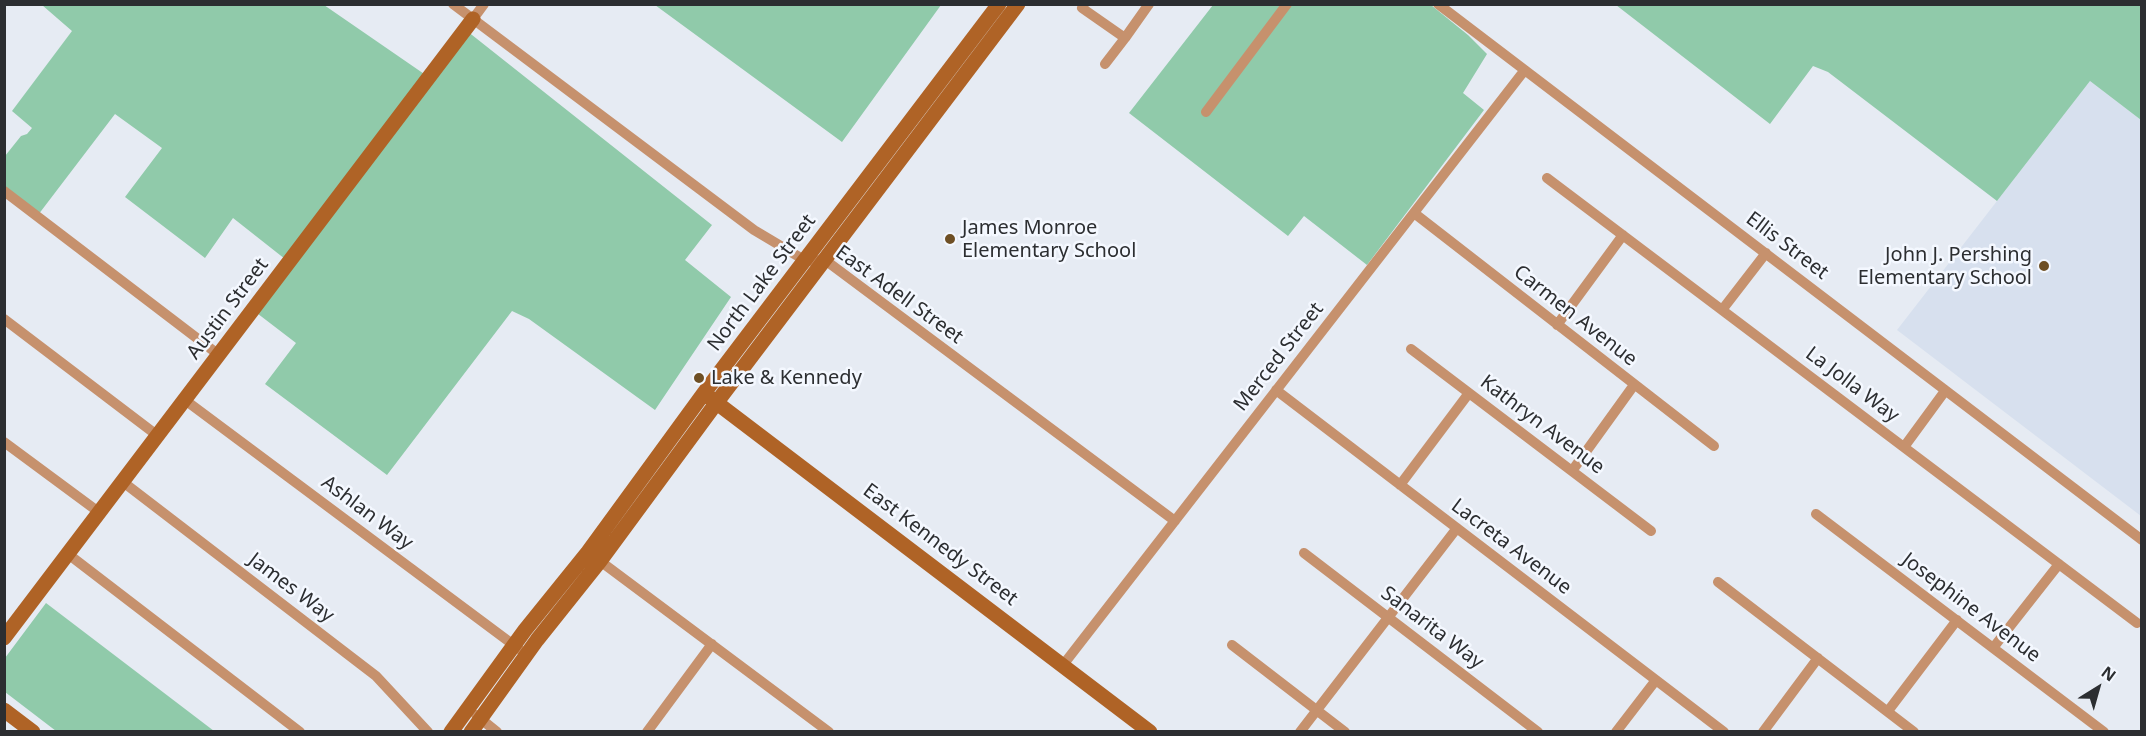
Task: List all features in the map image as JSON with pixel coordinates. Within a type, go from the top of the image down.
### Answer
[{"type":"street","name":"East Adell Street","points":[[453,4],[754,230],[806,261],[825,260],[1175,521]]},
{"type":"street","name":"Austin Street","points":[[4,638],[484,4]]},
{"type":"street","name":"North Lake Street","points":[[520,650],[600,561],[806,261],[999,4]]},
{"type":"street","name":"North Lake Street","points":[[451,732],[474,714],[588,552],[710,398],[825,260],[1018,4]]},
{"type":"street","points":[[1084,4],[1082,8],[1125,38]]},
{"type":"street","points":[[1105,64],[1149,4]]},
{"type":"street","points":[[1206,112],[1287,4]]},
{"type":"street","name":"Ellis Street","points":[[1438,4],[2142,540]]},
{"type":"street","name":"Merced Street","points":[[1063,665],[1524,71]]},
{"type":"street","points":[[894,144],[915,140]]},
{"type":"street","name":"La Jolla Way","points":[[1547,178],[2138,623]]},
{"type":"street","points":[[4,191],[219,355]]},
{"type":"street","name":"Carmen Avenue","points":[[1414,213],[1714,446]]},
{"type":"street","points":[[1557,325],[1623,235]]},
{"type":"street","points":[[1722,310],[1766,253]]},
{"type":"street","points":[[4,319],[158,436]]},
{"type":"street","name":"Kathryn Avenue","points":[[1411,349],[1651,531]]},
{"type":"street","points":[[1572,471],[1634,385]]},
{"type":"street","name":"Lacreta Avenue","points":[[1276,390],[1724,732]]},
{"type":"street","points":[[1904,447],[1945,391]]},
{"type":"street","points":[[1400,485],[1469,393]]},
{"type":"street","name":"East Kennedy Street","points":[[710,398],[1150,732]]},
{"type":"street","name":"Ashlan Way","points":[[185,399],[520,650]]},
{"type":"street","points":[[4,442],[100,513]]},
{"type":"street","name":"James Way","points":[[123,482],[376,676],[428,732]]},
{"type":"street","name":"Josephine Avenue","points":[[1816,514],[2104,732]]},
{"type":"street","points":[[1300,732],[1457,528]]},
{"type":"street","name":"Sanarita Way","points":[[1304,553],[1538,732]]},
{"type":"street","points":[[68,554],[300,732]]},
{"type":"street","points":[[600,561],[829,732]]},
{"type":"street","points":[[1993,648],[2059,564]]},
{"type":"street","points":[[1718,582],[1914,732]]},
{"type":"street","points":[[1888,711],[1957,620]]},
{"type":"street","points":[[646,732],[712,644]]},
{"type":"street","points":[[1232,645],[1346,732]]},
{"type":"street","points":[[1763,732],[1818,658]]},
{"type":"street","points":[[1616,732],[1656,680]]},
{"type":"street","points":[[4,710],[33,732]]},
{"type":"street","name":"North Lake Street","points":[[471,732],[474,714]]},
{"type":"street","points":[[474,714],[497,732]]},
{"type":"shaded area","name":"John J. Pershing Elementary School","points":[[2090,81],[2141,120],[2141,516],[1897,330]]},
{"type":"green space","points":[[42,5],[324,5],[430,78],[467,31],[712,225],[685,260],[731,297],[655,410],[529,319],[512,311],[387,475],[265,384],[296,343],[249,307],[285,259],[233,218],[205,258],[125,197],[162,148],[115,114],[35,219],[5,196],[5,156],[21,136],[27,134],[32,128],[12,111],[72,31]]},
{"type":"green space","points":[[655,5],[941,5],[842,142]]},
{"type":"green space","points":[[1213,5],[1431,5],[1487,54],[1463,93],[1484,110],[1367,265],[1304,216],[1288,236],[1129,113]]},
{"type":"green space","points":[[1616,5],[2141,5],[2141,120],[2090,81],[1997,201],[1828,72],[1813,66],[1770,124]]},
{"type":"green space","points":[[46,603],[214,731],[56,731],[5,692],[5,658]]},
{"type":"place","name":"James Monroe Elementary School","points":[[950,239]]},
{"type":"place","name":"John J. Pershing Elementary School","points":[[2044,266]]},
{"type":"place","name":"Lake & Kennedy","points":[[699,378]]}]
